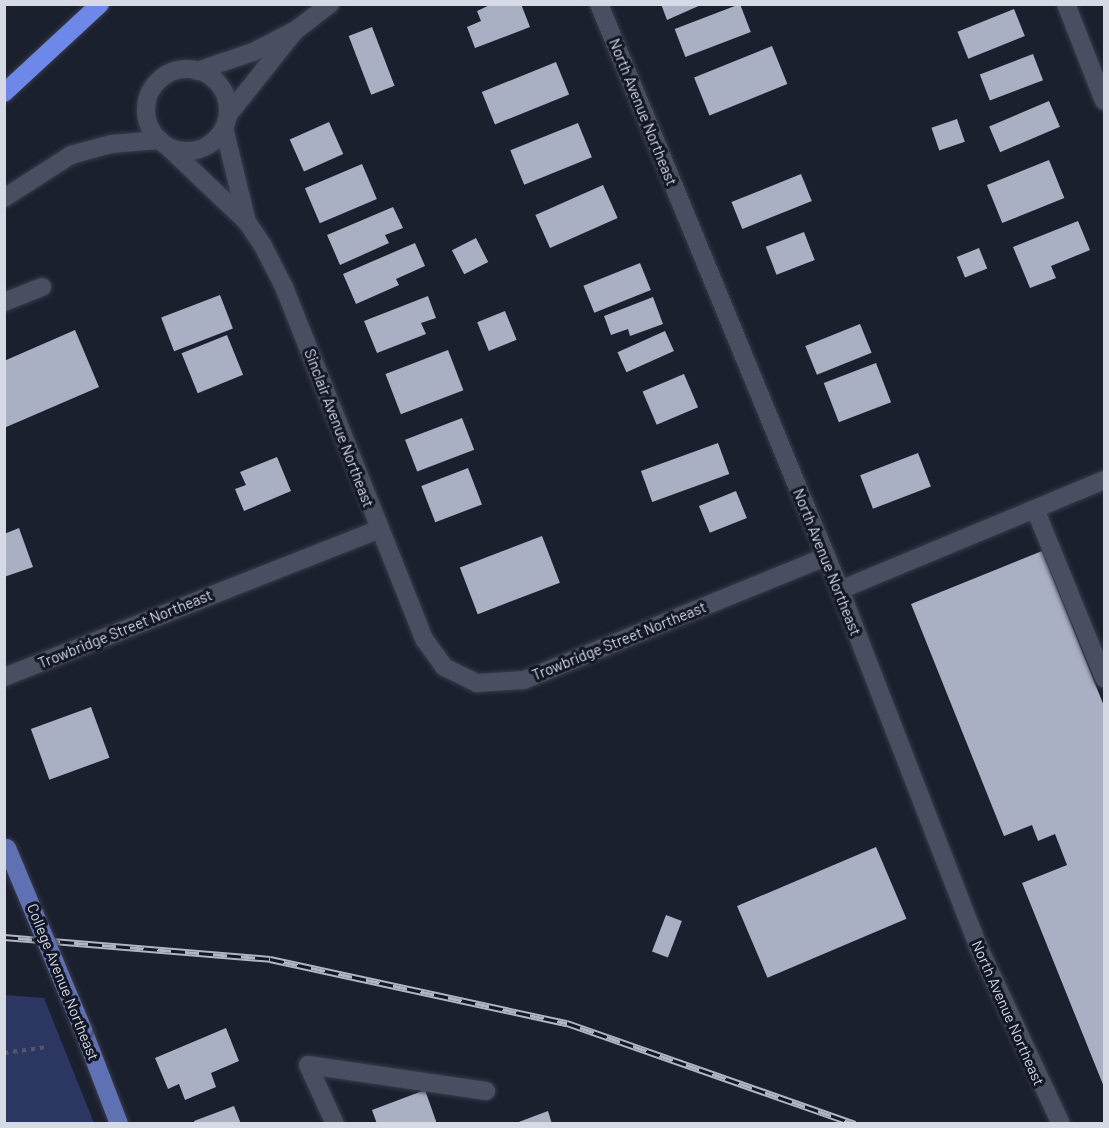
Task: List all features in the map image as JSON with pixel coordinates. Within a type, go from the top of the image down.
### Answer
[{"type":"highway","points":[[4,93],[100,4]]},
{"type":"main road","name":"College Avenue Northeast","points":[[6,844],[119,1124]]},
{"type":"street","points":[[164,143],[146,113],[153,87],[175,71],[197,71],[253,52],[296,30],[330,4]]},
{"type":"street","name":"North Avenue Northeast","points":[[599,4],[840,590],[978,946],[1058,1121]]},
{"type":"street","points":[[1066,4],[1104,101]]},
{"type":"street","points":[[4,198],[71,155],[111,144],[164,143],[193,151],[216,139],[226,122],[296,30]]},
{"type":"street","points":[[197,71],[223,90],[226,122]]},
{"type":"street","name":"Sinclair Avenue Northeast","points":[[226,122],[247,222]]},
{"type":"street","name":"Sinclair Avenue Northeast","points":[[164,143],[247,222],[284,287],[424,639]]},
{"type":"street","points":[[4,302],[42,287]]},
{"type":"street","points":[[840,590],[1104,480]]},
{"type":"street","points":[[1035,509],[1104,678]]},
{"type":"street","name":"Trowbridge Street Northeast","points":[[4,677],[379,529]]},
{"type":"street","name":"Trowbridge Street Northeast","points":[[424,639],[444,667],[477,683],[508,684],[825,557]]},
{"type":"street","points":[[335,1124],[308,1065],[486,1091]]},
{"type":"path","points":[[4,1053],[48,1047]]},
{"type":"shaded area","points":[[5,995],[44,998],[94,1123],[5,1123]]},
{"type":"building","points":[[492,4],[521,4],[530,27],[475,48],[467,27],[481,21],[477,11]]},
{"type":"building","points":[[661,4],[703,4],[667,20]]},
{"type":"building","points":[[740,4],[751,32],[685,57],[675,29]]},
{"type":"building","points":[[1014,9],[1025,36],[968,59],[957,32]]},
{"type":"building","points":[[372,27],[395,86],[371,95],[349,36]]},
{"type":"building","points":[[772,46],[787,84],[709,115],[694,77]]},
{"type":"building","points":[[1033,54],[1043,80],[990,101],[980,74]]},
{"type":"building","points":[[556,62],[569,94],[495,124],[482,92]]},
{"type":"building","points":[[1049,101],[1060,127],[1000,152],[989,126]]},
{"type":"building","points":[[957,119],[965,142],[939,150],[931,128]]},
{"type":"building","points":[[329,122],[343,154],[304,171],[290,139]]},
{"type":"building","points":[[578,123],[592,157],[524,185],[510,150]]},
{"type":"building","points":[[1049,160],[1064,198],[1002,223],[987,185]]},
{"type":"building","points":[[362,164],[377,199],[320,223],[305,188]]},
{"type":"building","points":[[801,174],[812,201],[742,229],[731,202]]},
{"type":"building","points":[[603,185],[618,218],[550,248],[535,215]]},
{"type":"building","points":[[393,207],[403,228],[385,235],[389,243],[340,265],[327,235]]},
{"type":"building","points":[[1078,221],[1090,250],[1051,266],[1056,278],[1030,288],[1013,247]]},
{"type":"building","points":[[804,232],[815,260],[776,275],[766,247]]},
{"type":"building","points":[[476,238],[488,262],[464,274],[452,250]]},
{"type":"building","points":[[415,243],[425,266],[396,279],[399,285],[356,304],[343,274]]},
{"type":"building","points":[[979,248],[987,268],[965,277],[957,257]]},
{"type":"building","points":[[640,263],[651,290],[594,313],[583,286]]},
{"type":"building","points":[[220,295],[233,329],[174,351],[161,318]]},
{"type":"building","points":[[428,296],[436,318],[421,323],[426,334],[377,353],[364,321]]},
{"type":"building","points":[[653,297],[663,324],[630,336],[628,329],[611,335],[604,316]]},
{"type":"building","points":[[505,311],[517,340],[489,351],[477,322]]},
{"type":"building","points":[[860,324],[872,353],[817,375],[805,346]]},
{"type":"building","points":[[75,330],[99,387],[4,428],[4,361]]},
{"type":"building","points":[[665,331],[674,351],[626,372],[617,352]]},
{"type":"building","points":[[227,335],[243,375],[198,393],[182,353]]},
{"type":"building","points":[[448,350],[463,390],[401,414],[385,374]]},
{"type":"building","points":[[876,363],[891,402],[839,422],[824,383]]},
{"type":"building","points":[[684,374],[698,407],[657,425],[643,392]]},
{"type":"building","points":[[462,418],[474,450],[417,472],[405,440]]},
{"type":"building","points":[[718,443],[729,474],[652,502],[641,471]]},
{"type":"building","points":[[918,453],[931,487],[873,509],[860,475]]},
{"type":"building","points":[[277,457],[291,491],[244,511],[235,489],[246,485],[240,472]]},
{"type":"building","points":[[468,468],[482,504],[435,522],[421,486]]},
{"type":"building","points":[[736,491],[747,518],[710,533],[699,506]]},
{"type":"building","points":[[19,528],[33,567],[4,577],[4,534]]},
{"type":"building","points":[[542,536],[560,583],[478,614],[460,568]]},
{"type":"building","points":[[1042,551],[1104,706],[1104,1087],[1022,883],[1067,865],[1055,834],[1038,841],[1032,825],[1004,836],[911,604]]},
{"type":"building","points":[[91,707],[109,758],[49,780],[31,729]]},
{"type":"building","points":[[876,847],[906,919],[767,978],[737,906]]},
{"type":"building","points":[[666,915],[682,921],[668,958],[652,951]]},
{"type":"building","points":[[226,1028],[239,1061],[211,1073],[216,1087],[185,1100],[179,1084],[168,1089],[155,1058]]},
{"type":"building","points":[[425,1090],[437,1124],[377,1124],[372,1110]]},
{"type":"building","points":[[234,1106],[241,1124],[195,1124],[194,1121]]},
{"type":"building","points":[[548,1111],[552,1124],[516,1124],[516,1123]]},
{"type":"railway","points":[[4,937],[270,959],[567,1023],[855,1124]]}]
